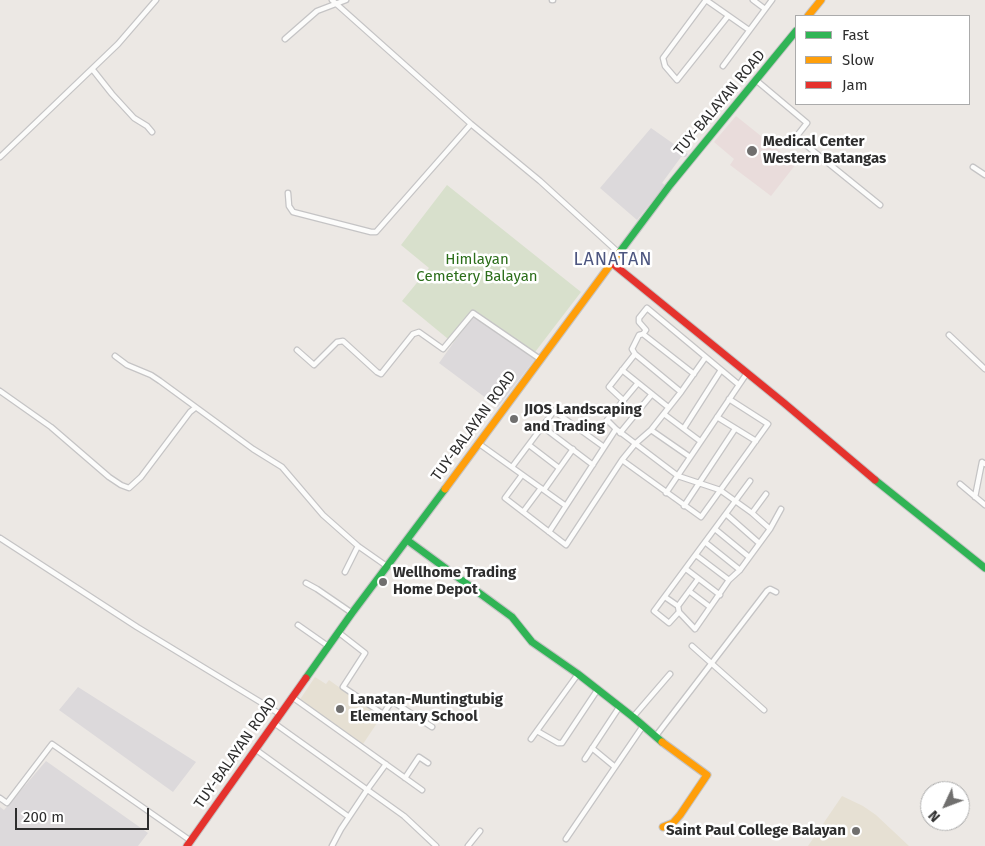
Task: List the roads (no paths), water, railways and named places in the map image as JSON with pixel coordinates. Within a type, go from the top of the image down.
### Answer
[{"type":"main road","points":[[809,15],[821,0]]},
{"type":"main road","name":"TUY-BALAYAN ROAD","points":[[189,844],[352,612],[388,567],[619,253],[670,185],[795,32]]},
{"type":"main road","points":[[612,263],[784,403],[895,497],[984,565]]},
{"type":"main road","points":[[408,540],[512,617],[532,642],[598,689],[655,737],[708,776],[677,819],[670,825],[663,827]]},
{"type":"street","points":[[0,157],[93,70],[156,0]]},
{"type":"street","points":[[285,40],[317,11],[334,2],[346,0]]},
{"type":"street","points":[[728,16],[677,80],[665,66],[663,58],[706,0],[749,30]]},
{"type":"street","points":[[752,0],[765,9]]},
{"type":"street","points":[[723,66],[772,0]]},
{"type":"street","points":[[334,2],[471,124],[540,181],[619,253]]},
{"type":"street","points":[[93,70],[134,118],[147,126],[152,132]]},
{"type":"street","points":[[757,81],[807,123],[796,137],[880,205]]},
{"type":"street","points":[[288,193],[289,206],[293,212],[376,232],[471,124]]},
{"type":"street","points":[[974,167],[985,175]]},
{"type":"street","points":[[681,392],[635,354],[632,349],[639,335],[643,334],[646,330],[639,322],[647,308],[738,384]]},
{"type":"street","points":[[297,350],[314,365],[337,342],[343,341],[381,374],[413,334],[419,332],[443,349],[474,312],[540,359]]},
{"type":"street","points":[[643,334],[694,374]]},
{"type":"street","points":[[949,335],[985,369]]},
{"type":"street","points":[[624,400],[609,387],[635,354]]},
{"type":"street","points":[[115,356],[127,365],[151,375],[195,408],[282,467],[324,515],[358,546],[388,567]]},
{"type":"street","points":[[522,475],[505,498],[566,545],[622,460],[635,444],[651,430],[705,358]]},
{"type":"street","points":[[622,370],[668,407]]},
{"type":"street","points":[[684,428],[721,370]]},
{"type":"street","points":[[666,493],[746,373]]},
{"type":"street","points":[[638,383],[607,420],[618,431],[678,476],[720,490],[770,529]]},
{"type":"street","points":[[0,391],[51,427],[109,477],[129,488],[141,477],[195,408]]},
{"type":"street","points":[[550,532],[604,447],[652,394]]},
{"type":"street","points":[[622,460],[700,517],[768,424],[729,399]]},
{"type":"street","points":[[512,467],[554,411],[604,447]]},
{"type":"street","points":[[664,414],[700,440]]},
{"type":"street","points":[[717,417],[756,441]]},
{"type":"street","points":[[543,426],[593,465]]},
{"type":"street","points":[[684,506],[735,429]]},
{"type":"street","points":[[651,430],[690,457]]},
{"type":"street","points":[[478,443],[566,506]]},
{"type":"street","points":[[529,445],[560,468]]},
{"type":"street","points":[[523,512],[560,468],[573,449]]},
{"type":"street","points":[[975,497],[982,462],[985,464]]},
{"type":"street","points":[[698,579],[669,623],[654,610],[750,481]]},
{"type":"street","points":[[960,484],[985,505]]},
{"type":"street","points":[[752,514],[766,494]]},
{"type":"street","points":[[664,597],[695,628],[729,580],[740,570],[770,529],[781,509]]},
{"type":"street","points":[[726,514],[759,543]]},
{"type":"street","points":[[715,529],[749,557]]},
{"type":"street","points":[[0,538],[137,627],[280,714]]},
{"type":"street","points":[[705,542],[740,570]]},
{"type":"street","points":[[345,572],[353,560],[358,546]]},
{"type":"street","points":[[696,555],[729,580]]},
{"type":"street","points":[[686,569],[720,595]]},
{"type":"street","points":[[306,583],[352,612]]},
{"type":"street","points":[[655,737],[767,591],[770,589],[776,592]]},
{"type":"street","points":[[689,591],[710,607]]},
{"type":"street","points":[[298,625],[328,646]]},
{"type":"street","points":[[338,632],[365,653],[343,687],[383,714],[392,701],[432,727]]},
{"type":"street","points":[[692,646],[764,710]]},
{"type":"street","points":[[531,739],[578,674]]},
{"type":"street","points":[[633,717],[670,674]]},
{"type":"street","points":[[537,732],[558,743],[562,743],[598,689]]},
{"type":"street","points":[[292,697],[422,790]]},
{"type":"street","points":[[585,758],[620,706]]},
{"type":"street","points":[[274,722],[404,816],[436,846]]},
{"type":"street","points":[[566,839],[642,726]]},
{"type":"street","points":[[0,798],[7,803],[52,744],[189,844]]},
{"type":"street","points":[[592,748],[615,767]]},
{"type":"street","points":[[255,749],[349,817]]},
{"type":"street","points":[[405,778],[419,757],[428,763]]},
{"type":"street","points":[[332,846],[349,817],[386,764]]},
{"type":"street","points":[[468,846],[480,831]]},
{"type":"place","name":"Medical Center Western Batangas","points":[[752,151]]},
{"type":"place","name":"JIOS Landscaping and Trading","points":[[514,419]]},
{"type":"place","name":"Wellhome Trading Home Depot","points":[[383,582]]},
{"type":"place","name":"Lanatan-Muntingtubig Elementary School","points":[[340,709]]},
{"type":"place","name":"Saint Paul College Balayan","points":[[856,831]]},
{"type":"district","name":"LANATAN","points":[[613,260]]},
{"type":"park label","name":"Himlayan Cemetery Balayan","points":[[477,268]]}]
